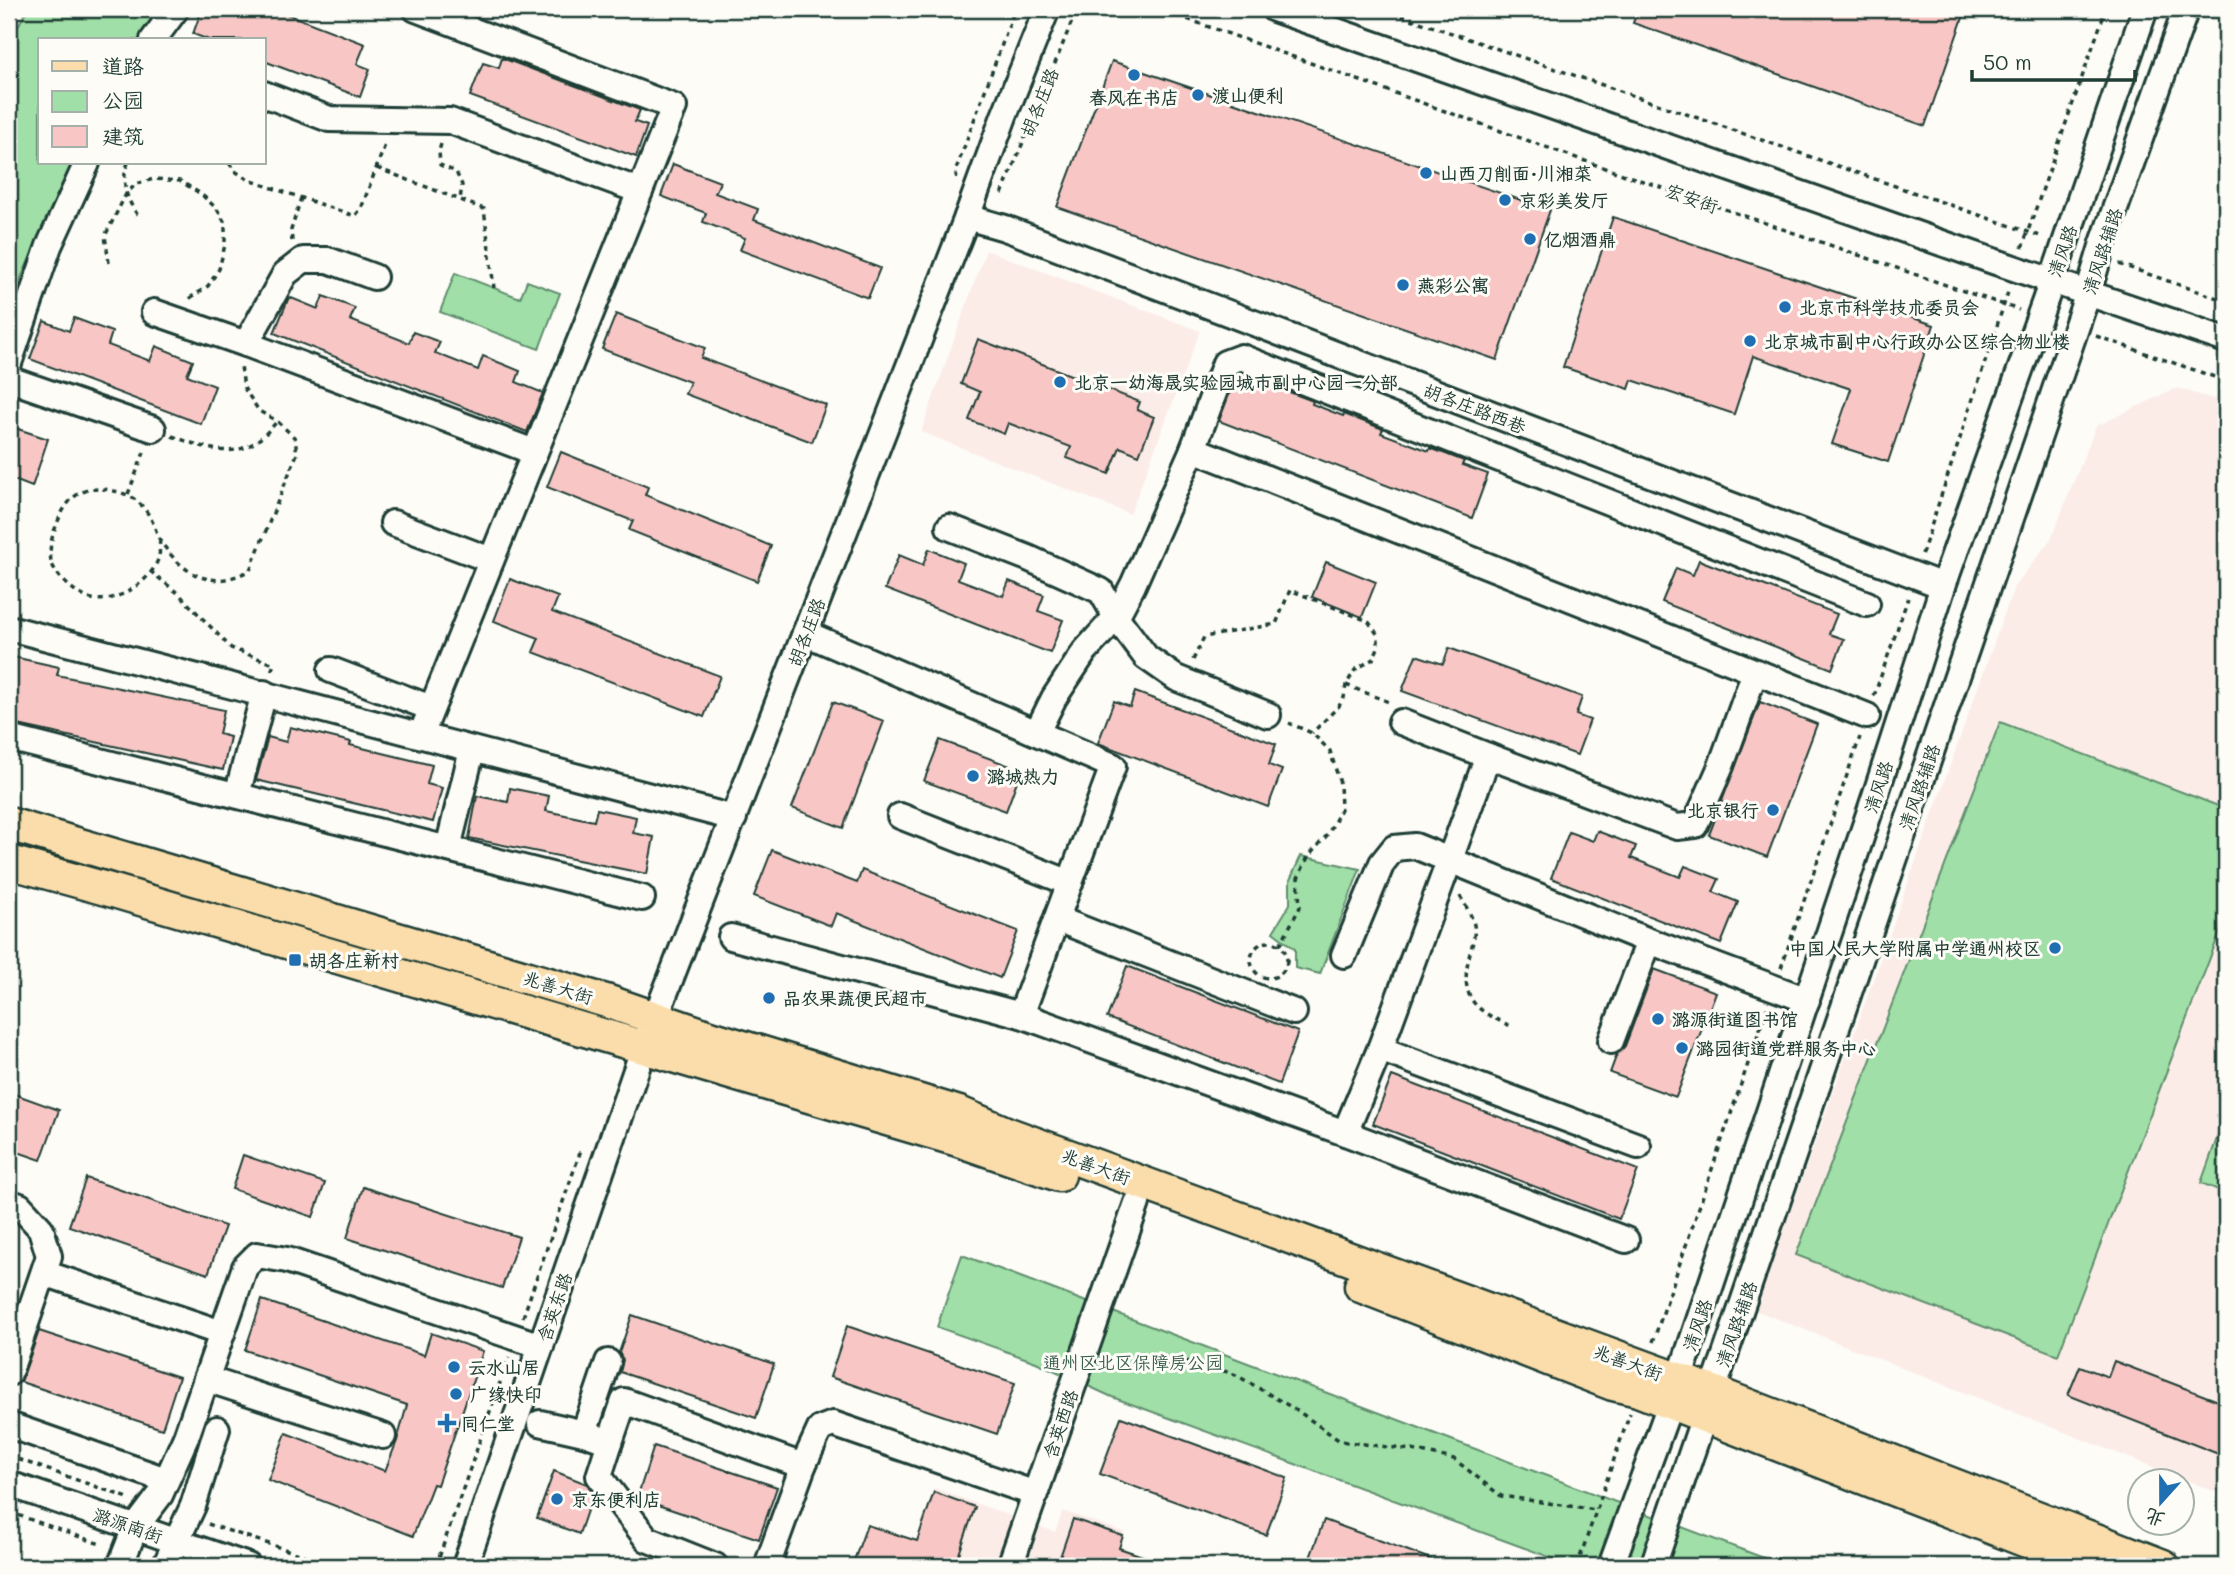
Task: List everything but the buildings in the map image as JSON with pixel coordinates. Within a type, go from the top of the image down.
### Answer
[{"type":"main road","name":"兆善大街","points":[[9,824],[606,1001],[959,1113],[1641,1380],[2163,1566]]},
{"type":"main road","name":"兆善大街","points":[[9,862],[958,1140],[1181,1217],[1614,1384],[1641,1380]]},
{"type":"main road","name":"兆善大街","points":[[1709,1405],[2091,1566]]},
{"type":"street","points":[[154,38],[176,9]]},
{"type":"street","points":[[416,9],[674,107],[421,735]]},
{"type":"street","name":"胡各庄路","points":[[644,1047],[1047,9]]},
{"type":"street","points":[[1274,9],[2226,340]]},
{"type":"street","name":"清风路","points":[[1611,1566],[1674,1392],[1807,1000],[1943,586],[2145,9]]},
{"type":"street","name":"清风路辅路","points":[[1653,1566],[2186,9]]},
{"type":"street","points":[[266,95],[329,119],[450,121],[640,191]]},
{"type":"street","points":[[9,363],[49,246],[87,164]]},
{"type":"street","name":"胡各庄路西巷","points":[[967,217],[1018,233],[1943,586]]},
{"type":"street","points":[[246,344],[285,274],[303,260],[328,260],[374,277]]},
{"type":"street","points":[[154,312],[534,452]]},
{"type":"street","points":[[1037,732],[1054,698],[1084,651],[1116,617],[1192,449],[1225,363],[1241,357],[1867,604]]},
{"type":"street","points":[[9,379],[153,429]]},
{"type":"street","points":[[1192,449],[1867,716]]},
{"type":"street","points":[[393,523],[491,560]]},
{"type":"street","points":[[949,527],[1101,591],[1116,617],[1146,657],[1176,677],[1268,715]]},
{"type":"street","points":[[9,628],[734,818]]},
{"type":"street","points":[[805,634],[1113,766],[1021,1015]]},
{"type":"street","points":[[331,670],[431,708]]},
{"type":"street","points":[[1401,722],[1677,827],[1695,825],[1721,766],[1755,672]]},
{"type":"street","points":[[237,795],[264,693]]},
{"type":"street","points":[[9,738],[642,898]]},
{"type":"street","points":[[448,848],[472,750]]},
{"type":"street","points":[[1345,1133],[1380,1049],[1488,756]]},
{"type":"street","points":[[900,816],[1070,883]]},
{"type":"street","points":[[1344,955],[1382,863],[1394,848],[1415,846],[1649,941],[1807,1000]]},
{"type":"street","points":[[1057,919],[1294,1012]]},
{"type":"street","points":[[731,937],[1021,1015],[1345,1133],[1626,1240]]},
{"type":"street","points":[[1611,1041],[1649,941]]},
{"type":"street","name":"含英东路","points":[[465,1566],[644,1047]]},
{"type":"street","points":[[1380,1049],[1638,1146]]},
{"type":"street","points":[[9,1202],[20,1206],[41,1229],[49,1256],[14,1340],[9,1373]]},
{"type":"street","name":"含英西路","points":[[1010,1566],[1138,1203]]},
{"type":"street","points":[[122,1560],[135,1528],[160,1495],[187,1437],[245,1267],[257,1255],[288,1260],[541,1346]]},
{"type":"street","points":[[44,1273],[222,1333]]},
{"type":"street","points":[[584,1433],[608,1362]]},
{"type":"street","points":[[206,1379],[383,1436]]},
{"type":"street","points":[[715,1566],[647,1539],[598,1476],[624,1401],[803,1466]]},
{"type":"street","points":[[540,1423],[610,1442]]},
{"type":"street","points":[[9,1424],[166,1480]]},
{"type":"street","points":[[767,1566],[803,1466],[820,1429],[833,1424],[1035,1494]]},
{"type":"street","points":[[166,1566],[192,1506],[217,1429]]},
{"type":"street","name":"潞源南街","points":[[9,1484],[248,1566]]},
{"type":"path","points":[[9,20],[16,9]]},
{"type":"path","name":"胡各庄路","points":[[967,217],[1000,200],[1077,9]]},
{"type":"path","name":"宏安街","points":[[1159,9],[1599,166],[2038,317]]},
{"type":"path","points":[[1382,9],[2064,244]]},
{"type":"path","name":"清风路","points":[[1577,1566],[1915,576],[2027,232],[2106,9]]},
{"type":"path","points":[[230,164],[249,180],[355,215],[361,209],[394,120]]},
{"type":"path","points":[[450,121],[439,151],[440,165],[456,172],[461,186],[460,200]]},
{"type":"path","points":[[128,164],[125,171],[126,194],[140,218]]},
{"type":"path","points":[[376,167],[484,209],[494,288]]},
{"type":"path","points":[[109,263],[106,236],[126,194],[136,184],[154,179],[180,181],[201,194],[225,223],[225,244],[219,269],[208,286],[187,300]]},
{"type":"path","points":[[301,198],[291,230],[292,246],[303,260]]},
{"type":"path","points":[[2099,257],[2226,301]]},
{"type":"path","points":[[2075,329],[2226,382]]},
{"type":"path","points":[[160,540],[158,558],[144,580],[131,591],[116,597],[93,600],[78,593],[64,581],[51,563],[51,541],[59,518],[69,502],[83,492],[103,488],[128,494],[143,506],[160,540],[181,564],[208,581],[233,579],[250,570],[297,454],[295,438],[277,421],[259,411],[244,388],[241,363],[246,344]]},
{"type":"path","points":[[128,494],[153,429],[208,448],[231,451],[257,443],[277,421]]},
{"type":"path","points":[[150,571],[179,594],[231,648],[274,664],[264,693]]},
{"type":"path","points":[[1195,685],[1189,672],[1204,636],[1276,624],[1290,590],[1368,621],[1378,635],[1378,648],[1373,659],[1355,670],[1346,685],[1344,698],[1339,706],[1312,733]]},
{"type":"path","points":[[1346,685],[1389,702],[1401,722]]},
{"type":"path","points":[[1268,715],[1312,733],[1329,751],[1340,783],[1341,810],[1328,834],[1308,857],[1298,878],[1300,907],[1280,945]]},
{"type":"path","points":[[1441,887],[1459,895],[1475,927],[1464,977],[1471,999],[1486,1015],[1511,1026]]},
{"type":"path","points":[[1268,941],[1280,945],[1288,960],[1284,971],[1274,978],[1257,974],[1251,963],[1253,951],[1268,941]]},
{"type":"path","points":[[1084,1356],[1127,1369],[1194,1361],[1236,1375],[1298,1411],[1340,1441],[1412,1450],[1454,1459],[1501,1496],[1596,1510]]},
{"type":"path","name":"潞源南街","points":[[9,1512],[122,1560]]},
{"type":"shaded area","name":"北京一幼海晟实验园城市副中心园一分部","points":[[986,250],[1200,331],[1130,514],[921,432]]},
{"type":"shaded area","name":"中国人民大学附属中学通州校区","points":[[2177,388],[2226,403],[2226,1496],[2196,1484],[2196,1466],[2150,1466],[1755,1310],[2014,587],[2051,539],[2096,426]]},
{"type":"shaded area","points":[[934,1488],[1055,1532],[1063,1511],[1124,1532],[1113,1566],[907,1566]]},
{"type":"green space","points":[[28,9],[161,9],[141,38],[38,38],[38,164],[72,164],[21,278],[9,315],[9,41]]},
{"type":"green space","points":[[455,273],[520,298],[527,281],[560,293],[539,349],[440,312]]},
{"type":"green space","points":[[2000,722],[2226,809],[2226,916],[2058,1355],[1796,1255]]},
{"type":"green space","points":[[1301,856],[1360,869],[1320,974],[1295,968],[1295,949],[1273,932],[1290,904],[1290,880]]},
{"type":"green space","points":[[2226,1113],[2226,1193],[2201,1183]]},
{"type":"green space","name":"通州区北区保障房公园","points":[[962,1255],[1785,1566],[1574,1566],[1112,1397],[1036,1362],[937,1327]]},
{"type":"place","name":"春风在书店","points":[[1134,75]]},
{"type":"place","name":"渡山便利","points":[[1198,95]]},
{"type":"place","name":"山西刀削面·川湘菜","points":[[1426,173]]},
{"type":"place","name":"京彩美发厅","points":[[1505,200]]},
{"type":"place","name":"亿烟酒鼎","points":[[1530,239]]},
{"type":"place","name":"燕彩公寓","points":[[1403,285]]},
{"type":"place","name":"北京市科学技术委员会","points":[[1785,307]]},
{"type":"place","name":"北京城市副中心行政办公区综合物业楼","points":[[1750,341]]},
{"type":"place","name":"北京一幼海晟实验园城市副中心园一分部","points":[[1060,382]]},
{"type":"place","name":"潞城热力","points":[[973,776]]},
{"type":"place","name":"北京银行","points":[[1773,810]]},
{"type":"place","name":"中国人民大学附属中学通州校区","points":[[2055,948]]},
{"type":"place","name":"胡各庄新村","points":[[295,960]]},
{"type":"place","name":"品农果蔬便民超市","points":[[769,998]]},
{"type":"place","name":"潞源街道图书馆","points":[[1658,1019]]},
{"type":"place","name":"潞园街道党群服务中心","points":[[1682,1048]]},
{"type":"place","name":"云水山居","points":[[454,1367]]},
{"type":"place","name":"广缘快印","points":[[456,1394]]},
{"type":"place","name":"同仁堂","points":[[447,1423]]},
{"type":"place","name":"京东便利店","points":[[557,1499]]}]
